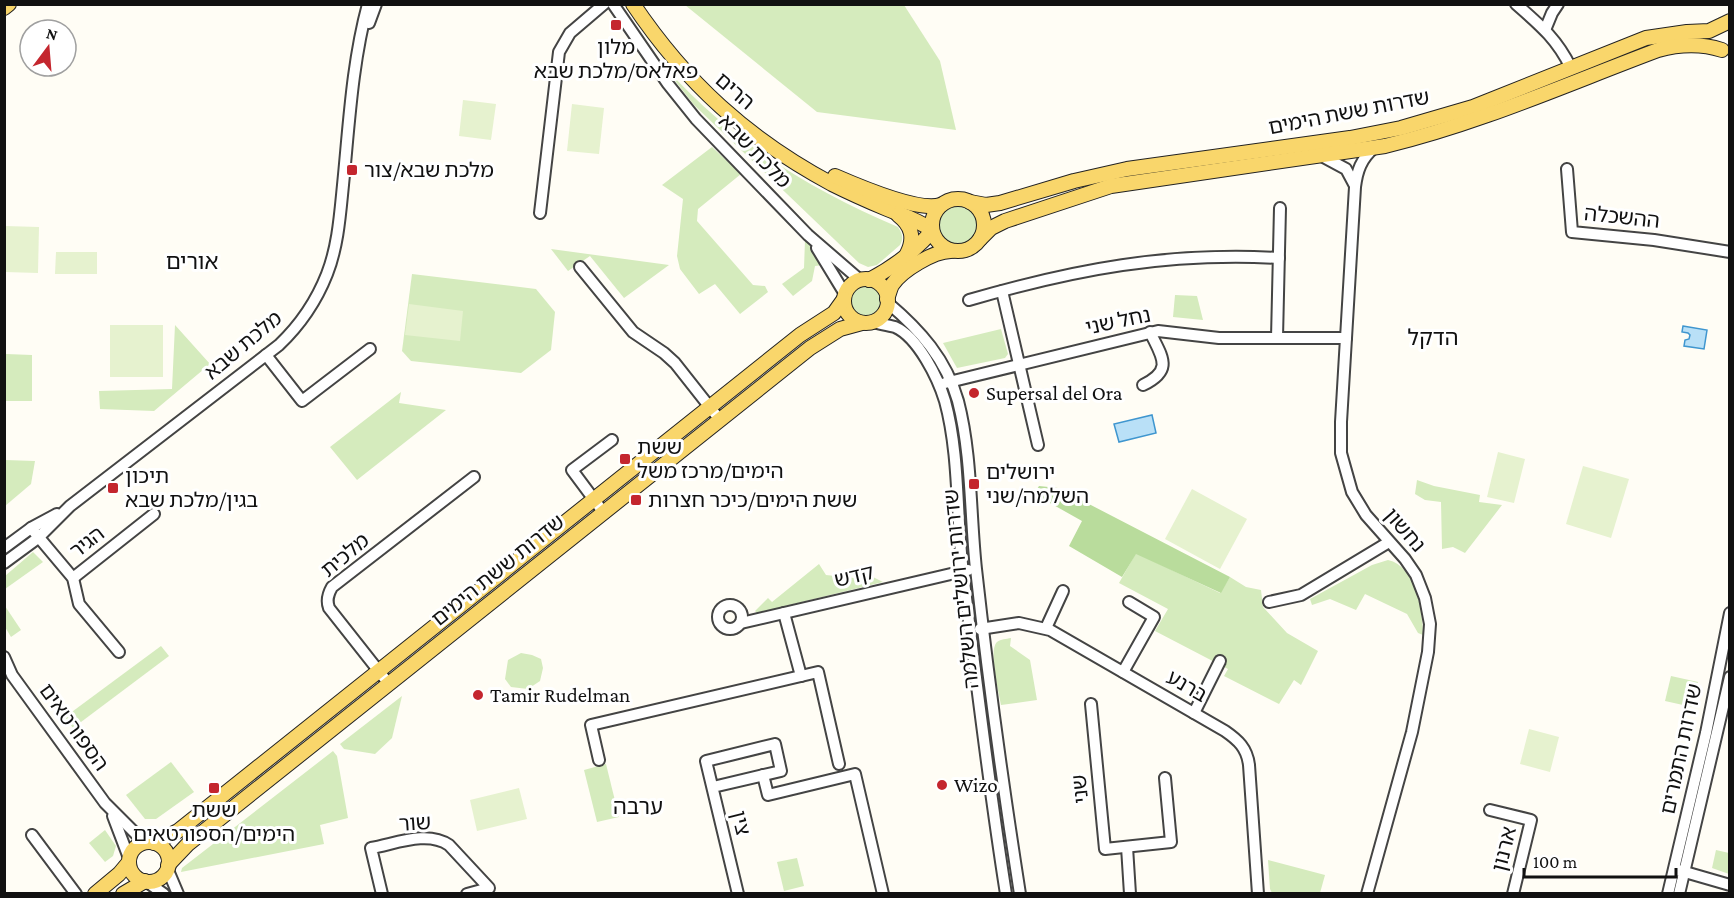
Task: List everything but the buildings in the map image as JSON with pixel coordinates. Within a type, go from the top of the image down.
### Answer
[{"type":"main road","points":[[4,8],[9,4]]},
{"type":"main road","name":"הרים","points":[[633,4],[666,50],[701,90],[733,119],[833,184],[916,220],[932,230]]},
{"type":"main road","points":[[1726,53],[1718,37],[1727,22]]},
{"type":"main road","name":"שדרות ששת הימים","points":[[970,202],[981,205],[1000,203],[1085,178],[1127,169],[1350,138],[1401,128],[1473,107],[1646,38],[1710,31],[1727,22]]},
{"type":"main road","name":"שדרות ששת הימים","points":[[980,239],[992,228],[1005,221],[1102,188],[1374,147],[1427,136],[1478,120],[1658,50],[1680,45],[1696,45],[1726,53]]},
{"type":"main road","name":"הרים","points":[[771,145],[841,179],[878,193],[922,206],[941,205]]},
{"type":"main road","points":[[932,230],[908,254],[883,273],[852,284],[844,296],[845,308],[849,315],[867,322],[883,315],[891,287],[899,277],[940,251],[966,250],[975,245],[984,228],[983,217],[970,202],[955,199],[941,205],[933,218],[932,230],[938,242],[951,250]]},
{"type":"main road","points":[[894,212],[910,229],[912,240],[908,254]]},
{"type":"main road","points":[[864,280],[882,287],[887,301]]},
{"type":"main road","name":"שדרות ששת הימים","points":[[152,843],[178,831],[800,335],[834,313],[844,296]]},
{"type":"main road","name":"שדרות ששת הימים","points":[[168,866],[188,844],[822,340],[847,326],[867,322]]},
{"type":"main road","points":[[95,894],[119,874],[136,847],[142,843],[152,843],[164,849],[168,866],[161,877],[136,884],[123,894]]},
{"type":"main road","points":[[129,860],[134,874],[146,881]]},
{"type":"street","name":"מלכת שבא","points":[[4,563],[34,533],[266,355],[291,333],[307,313],[320,291],[332,259],[339,228],[354,81],[368,4]]},
{"type":"street","name":"מלכת שבא","points":[[360,45],[376,4]]},
{"type":"street","points":[[540,213],[559,52],[570,33],[604,4]]},
{"type":"street","name":"מלכת שבא","points":[[613,4],[687,108],[808,235],[864,280]]},
{"type":"street","points":[[1516,4],[1545,30],[1562,50],[1571,68]]},
{"type":"street","points":[[1545,30],[1558,4]]},
{"type":"street","name":"נחשון","points":[[1367,894],[1410,739],[1430,638],[1428,611],[1421,586],[1410,566],[1358,504],[1344,466],[1340,438],[1355,188],[1358,170],[1367,153],[1374,147]]},
{"type":"street","points":[[1320,155],[1347,169],[1355,188]]},
{"type":"street","name":"ההשכלה","points":[[1567,169],[1572,232],[1654,240],[1730,252]]},
{"type":"street","points":[[1277,338],[1280,208]]},
{"type":"street","name":"מלכת שבא","points":[[808,235],[844,296]]},
{"type":"street","points":[[969,300],[1078,272],[1141,261],[1206,256],[1279,258]]},
{"type":"street","points":[[580,267],[628,327],[669,358],[720,420]]},
{"type":"street","points":[[1002,291],[1038,445]]},
{"type":"street","name":"שדרות ירושלים השלמה","points":[[887,301],[914,325],[928,342],[950,381],[957,400],[964,434],[976,568],[1020,894]]},
{"type":"street","name":"שדרות ירושלים השלמה","points":[[867,322],[895,327],[907,335],[927,362],[945,400],[951,435],[970,631],[1006,894]]},
{"type":"street","name":"נחל שני","points":[[939,385],[1150,333],[1170,331],[1219,338],[1346,338]]},
{"type":"street","points":[[1143,385],[1156,378],[1163,369],[1164,362],[1150,333]]},
{"type":"street","points":[[266,355],[302,401],[370,349]]},
{"type":"street","points":[[604,513],[572,470],[612,440]]},
{"type":"street","name":"מלכית","points":[[389,684],[329,608],[327,603],[329,592],[332,587],[474,477]]},
{"type":"street","name":"הגיר","points":[[74,578],[154,514]]},
{"type":"street","name":"מלכת שבא","points":[[4,548],[34,533]]},
{"type":"street","points":[[34,533],[74,578],[79,604],[119,652]]},
{"type":"street","points":[[1269,602],[1301,595],[1389,542]]},
{"type":"street","name":"קדש","points":[[741,623],[976,568]]},
{"type":"street","points":[[1046,628],[1063,591]]},
{"type":"street","points":[[1123,672],[1154,617],[1129,602]]},
{"type":"street","points":[[784,613],[801,676]]},
{"type":"street","name":"שדרות התמרים","points":[[1679,894],[1679,871],[1730,613]]},
{"type":"street","name":"ברנע","points":[[970,631],[1020,623],[1046,628],[1194,713],[1242,744],[1247,754],[1258,894]]},
{"type":"street","points":[[1194,713],[1220,661]]},
{"type":"street","name":"הספורטאים","points":[[6,665],[105,803],[121,833],[129,860]]},
{"type":"street","points":[[599,760],[591,725],[818,672],[839,764]]},
{"type":"street","name":"שדרות התמרים","points":[[1668,894],[1679,871],[1730,677]]},
{"type":"street","name":"שני","points":[[1091,704],[1106,849],[1171,842],[1165,778]]},
{"type":"street","name":"צין","points":[[738,894],[706,761],[775,744],[781,771],[763,775]]},
{"type":"street","points":[[712,787],[763,775],[768,795],[855,774],[883,894]]},
{"type":"street","name":"הספורטאים","points":[[105,803],[138,836],[152,843]]},
{"type":"street","name":"ארנון","points":[[1490,810],[1531,820],[1514,894]]},
{"type":"street","points":[[32,835],[76,894]]},
{"type":"street","name":"שור","points":[[382,894],[371,848],[425,838],[437,839],[449,845],[491,891]]},
{"type":"street","points":[[1127,847],[1130,894]]},
{"type":"street","points":[[168,866],[178,894]]},
{"type":"street","points":[[1679,871],[1730,885]]},
{"type":"street","points":[[146,881],[164,894]]},
{"type":"street","name":"שור","points":[[467,894],[491,891]]},
{"type":"green space","points":[[685,5],[904,5],[940,61],[956,130],[817,112]]},
{"type":"green space","points":[[665,68],[711,113],[759,151],[827,193],[898,227],[902,236],[900,245],[877,265],[868,267],[859,263],[694,105]]},
{"type":"green space","points":[[463,100],[496,104],[491,140],[459,136]]},
{"type":"green space","points":[[572,104],[604,108],[599,154],[567,151]]},
{"type":"green space","points":[[712,147],[741,174],[698,209],[697,221],[753,285],[765,286],[768,292],[740,314],[715,284],[699,294],[680,269],[677,256],[683,199],[662,185]]},
{"type":"green space","points":[[958,202],[974,209],[981,225],[974,241],[958,248],[942,241],[935,225],[942,209]]},
{"type":"green space","points":[[5,226],[39,227],[38,273],[5,272]]},
{"type":"green space","points":[[805,240],[814,247],[823,265],[815,266],[812,281],[793,296],[782,284],[804,268]]},
{"type":"green space","points":[[551,249],[669,265],[624,298],[590,256],[568,271]]},
{"type":"green space","points":[[56,252],[97,252],[97,274],[55,274]]},
{"type":"green space","points":[[412,274],[536,289],[555,312],[551,350],[521,373],[411,361],[402,351]]},
{"type":"green space","points":[[866,282],[879,288],[885,301],[879,314],[866,320],[853,314],[847,301],[853,288]]},
{"type":"green space","points":[[1175,295],[1197,296],[1203,320],[1173,317]]},
{"type":"green space","points":[[409,304],[463,311],[460,341],[405,335]]},
{"type":"green space","points":[[110,325],[163,325],[163,377],[110,377]]},
{"type":"green space","points":[[175,325],[210,364],[154,411],[100,409],[99,391],[172,389]]},
{"type":"green space","points":[[1001,329],[1008,354],[1005,358],[957,368],[943,343]]},
{"type":"green space","points":[[5,340],[6,354],[32,355],[32,401],[5,401]]},
{"type":"green space","points":[[401,392],[399,403],[446,410],[357,480],[330,447]]},
{"type":"green space","points":[[1498,452],[1525,459],[1514,503],[1487,497]]},
{"type":"green space","points":[[5,460],[35,461],[31,484],[5,506]]},
{"type":"green space","points":[[1583,466],[1629,479],[1611,538],[1566,524]]},
{"type":"green space","points":[[1417,480],[1434,486],[1480,495],[1479,502],[1502,505],[1465,553],[1453,547],[1442,549],[1441,502],[1425,500],[1415,494]]},
{"type":"green space","points":[[1039,486],[1058,488],[1230,577],[1221,593],[1136,554],[1122,577],[1069,546],[1082,521],[1034,494]]},
{"type":"green space","points":[[1192,489],[1247,519],[1220,569],[1165,539]]},
{"type":"green space","points":[[33,552],[43,562],[5,589],[5,576]]},
{"type":"green space","points":[[1136,553],[1220,593],[1230,577],[1246,587],[1261,590],[1263,607],[1287,633],[1318,651],[1301,685],[1294,680],[1279,704],[1224,676],[1228,669],[1155,631],[1168,609],[1119,583]]},
{"type":"green space","points":[[1388,560],[1398,564],[1411,580],[1419,603],[1423,635],[1418,633],[1407,614],[1365,594],[1356,610],[1330,599],[1312,605],[1310,599],[1372,565]]},
{"type":"green space","points":[[819,564],[826,575],[864,579],[869,575],[883,582],[757,613],[755,611],[768,598],[772,602]]},
{"type":"green space","points":[[5,606],[21,630],[11,637],[5,627]]},
{"type":"green space","points":[[1011,638],[1010,646],[1030,660],[1037,700],[1001,705],[996,682],[995,647],[997,642]]},
{"type":"green space","points":[[161,646],[169,656],[73,728],[65,717]]},
{"type":"green space","points":[[521,653],[541,659],[543,668],[540,681],[528,689],[511,687],[505,679],[508,660]]},
{"type":"green space","points":[[1671,676],[1698,682],[1692,707],[1665,701]]},
{"type":"green space","points":[[402,696],[392,738],[375,754],[344,749],[340,744]]},
{"type":"green space","points":[[1529,729],[1559,737],[1550,772],[1520,764]]},
{"type":"green space","points":[[333,751],[337,756],[348,818],[320,825],[324,844],[181,872],[182,868]]},
{"type":"green space","points":[[171,762],[194,792],[156,819],[145,819],[126,795]]},
{"type":"green space","points":[[606,764],[619,817],[597,822],[584,770]]},
{"type":"green space","points":[[519,788],[527,819],[477,831],[470,800]]},
{"type":"green space","points":[[105,830],[116,846],[113,856],[105,862],[89,843]]},
{"type":"green space","points":[[1716,850],[1729,853],[1729,874],[1712,868]]},
{"type":"green space","points":[[797,858],[804,886],[784,891],[777,862]]},
{"type":"green space","points":[[1268,860],[1325,875],[1320,893],[1272,893]]},
{"type":"water","points":[[1683,326],[1707,330],[1704,349],[1684,346],[1685,340],[1689,339],[1690,335],[1682,332]]},
{"type":"water","points":[[1152,415],[1156,433],[1119,442],[1114,424]]},
{"type":"place","name":"מלון פאלאס/מלכת שבא","points":[[616,25]]},
{"type":"place","name":"מלכת שבא/צור","points":[[352,170]]},
{"type":"place","name":"Supersal del Ora","points":[[974,393]]},
{"type":"place","name":"ששת הימים/מרכז משל","points":[[625,459]]},
{"type":"place","name":"ירושלים השלמה/שני","points":[[974,484]]},
{"type":"place","name":"תיכון בגין/מלכת שבא","points":[[113,488]]},
{"type":"place","name":"ששת הימים/כיכר חצרות","points":[[636,500]]},
{"type":"place","name":"Tamir Rudelman","points":[[478,695]]},
{"type":"place","name":"Wizo","points":[[942,785]]},
{"type":"place","name":"ששת הימים/הספורטאים","points":[[214,788]]},
{"type":"district","name":"אורים","points":[[192,261]]},
{"type":"district","name":"הדקל","points":[[1433,337]]},
{"type":"district","name":"ערבה","points":[[638,806]]}]
